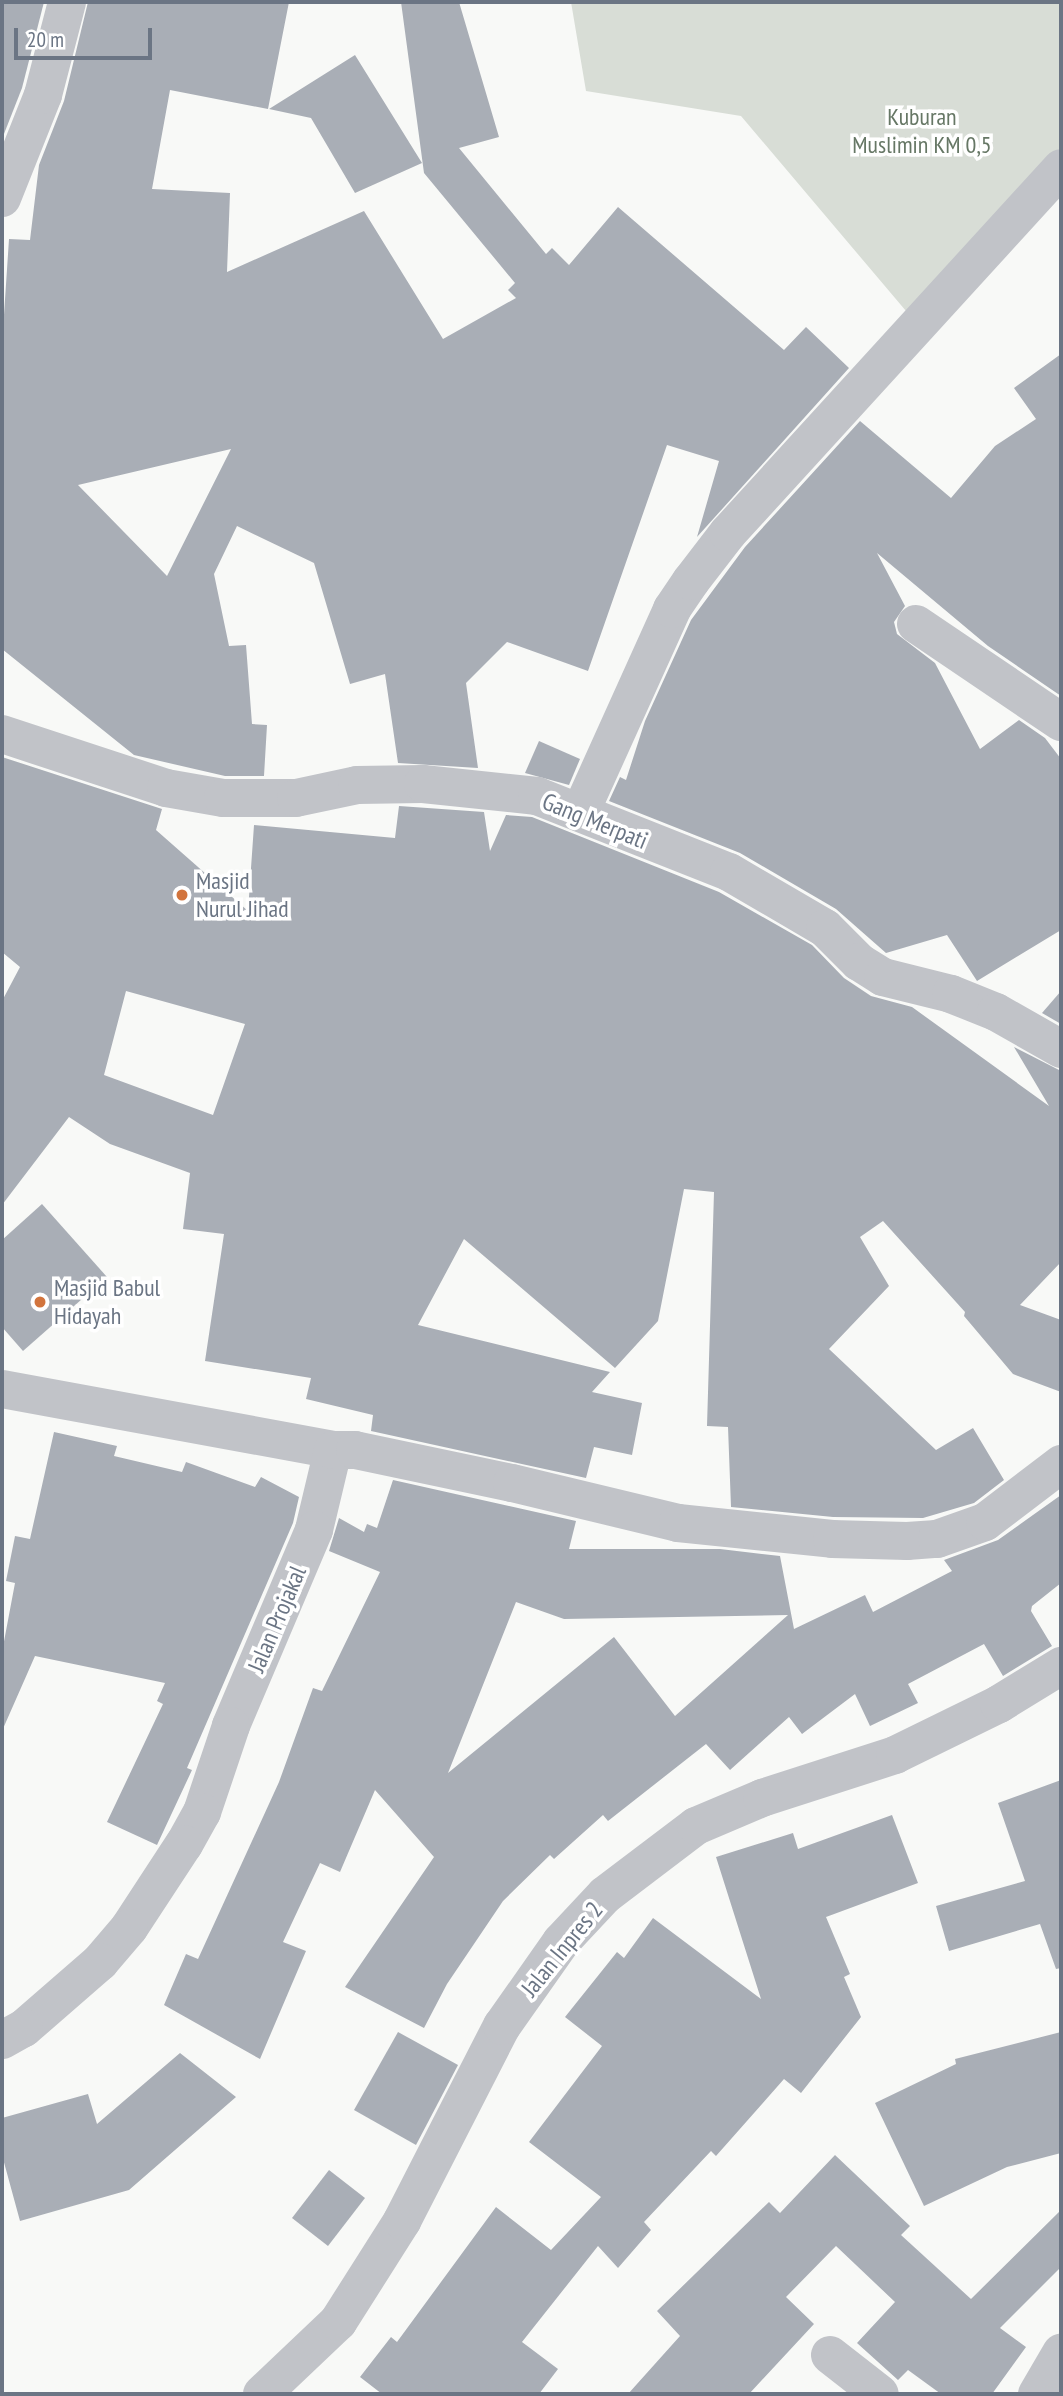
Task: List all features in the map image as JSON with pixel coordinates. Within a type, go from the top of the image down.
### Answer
[{"type":"street","points":[[2,198],[43,95],[67,2]]},
{"type":"street","points":[[581,811],[672,609],[699,570],[728,533],[1061,168]]},
{"type":"street","points":[[916,624],[1061,722]]},
{"type":"street","name":"Gang Merpati","points":[[2,734],[196,794],[296,798],[357,785],[423,784],[537,796],[581,811],[774,894],[825,928],[859,962],[883,977],[951,994],[996,1012],[1061,1049]]},
{"type":"street","points":[[2,1389],[333,1450],[355,1450],[512,1483],[678,1523],[832,1539],[937,1539],[985,1522],[1061,1464]]},
{"type":"street","name":"Jalan Projakal","points":[[2,2040],[24,2028],[100,1962],[129,1928],[202,1812],[231,1726],[314,1530],[333,1450]]},
{"type":"street","name":"Jalan Inpres 2","points":[[261,2394],[338,2322],[402,2221],[502,2026],[561,1942],[604,1895],[696,1826],[762,1798],[895,1755],[988,1710],[1061,1666]]},
{"type":"street","points":[[1037,2394],[1061,2353]]},
{"type":"street","points":[[830,2355],[880,2394]]},
{"type":"green space","name":"Kuburan Muslimin KM 0,5","points":[[571,2],[1061,2],[1061,164],[906,311],[741,116],[586,91]]},
{"type":"building","points":[[2,2],[44,2],[22,88],[2,139]]},
{"type":"building","points":[[88,2],[289,2],[268,109],[170,90],[152,189],[230,193],[227,272],[364,211],[443,339],[516,298],[508,290],[515,283],[424,173],[401,2],[459,2],[499,137],[459,148],[546,254],[552,248],[569,265],[618,207],[784,350],[806,327],[849,368],[697,537],[719,461],[667,445],[588,671],[507,642],[466,683],[478,768],[398,763],[385,674],[350,684],[314,563],[237,526],[214,574],[229,646],[246,645],[252,724],[267,725],[264,776],[225,776],[134,755],[2,649],[2,345],[9,239],[30,240],[39,165],[64,101]],"holes":[[[231,449],[167,576],[78,485]]]},
{"type":"building","points":[[355,55],[422,163],[355,193],[311,118],[269,109]]},
{"type":"building","points":[[1061,354],[1061,696],[988,646],[877,553],[905,606],[894,622],[897,634],[935,663],[980,749],[1019,720],[1045,738],[1061,759],[1061,930],[977,981],[947,935],[886,953],[836,909],[740,853],[609,801],[620,777],[626,780],[645,721],[691,620],[745,547],[860,421],[951,498],[995,446],[1036,419],[1014,388]]},
{"type":"building","points":[[539,741],[580,759],[569,785],[525,773]]},
{"type":"building","points":[[2,757],[162,809],[156,830],[248,911],[254,825],[395,838],[399,806],[484,812],[490,851],[506,815],[532,817],[719,892],[812,945],[844,978],[871,996],[912,1007],[1049,1106],[1014,1047],[1061,1071],[1061,1262],[1020,1305],[1061,1320],[1061,1392],[1013,1374],[964,1316],[965,1312],[883,1221],[860,1237],[889,1286],[829,1349],[936,1450],[973,1428],[1004,1480],[974,1503],[923,1518],[833,1517],[731,1507],[728,1427],[707,1426],[714,1192],[684,1189],[658,1321],[615,1368],[464,1239],[418,1325],[610,1372],[592,1392],[642,1403],[632,1455],[594,1447],[586,1478],[371,1431],[373,1415],[306,1399],[311,1378],[205,1361],[224,1234],[183,1229],[190,1173],[110,1144],[69,1117],[2,1205],[2,1001],[20,967],[2,952]],"holes":[[[126,991],[245,1024],[213,1115],[104,1075]]]},
{"type":"building","points":[[1061,991],[1061,1024],[1042,1013]]},
{"type":"building","name":"Masjid Babul Hidayah","points":[[42,1204],[107,1277],[23,1351],[2,1327],[2,1240]]},
{"type":"building","points":[[54,1432],[117,1446],[114,1456],[182,1472],[186,1462],[255,1487],[261,1477],[299,1497],[293,1523],[187,1768],[192,1770],[157,1845],[107,1822],[163,1704],[157,1701],[165,1683],[35,1656],[2,1731],[2,1652],[15,1583],[6,1581],[15,1536],[30,1539]]},
{"type":"building","points":[[393,1480],[576,1521],[569,1549],[720,1549],[780,1556],[794,1629],[865,1595],[873,1612],[952,1571],[944,1560],[998,1540],[1061,1495],[1061,1583],[1032,1606],[1031,1611],[1052,1646],[1003,1676],[984,1644],[908,1684],[918,1703],[870,1726],[855,1694],[802,1734],[789,1717],[730,1770],[706,1744],[608,1821],[603,1815],[554,1859],[550,1855],[503,1901],[447,1984],[424,2028],[345,1987],[434,1857],[375,1790],[340,1872],[320,1863],[283,1942],[306,1951],[260,2059],[164,2005],[186,1954],[198,1959],[279,1782],[313,1688],[322,1691],[380,1572],[329,1551],[339,1518],[364,1532],[367,1524],[377,1528]],"holes":[[[516,1602],[564,1619],[788,1615],[675,1716],[614,1637],[448,1773]]]},
{"type":"building","points":[[1061,1780],[1061,1968],[1056,1969],[1040,1924],[949,1951],[936,1906],[1025,1881],[998,1803]]},
{"type":"building","points":[[892,1815],[918,1883],[826,1917],[850,1974],[844,1977],[861,2017],[801,2093],[784,2079],[716,2156],[711,2151],[644,2222],[651,2230],[618,2268],[598,2246],[522,2342],[558,2369],[539,2394],[382,2394],[360,2377],[391,2337],[397,2342],[496,2207],[551,2250],[601,2197],[529,2142],[602,2046],[565,2017],[617,1952],[624,1958],[653,1918],[761,1999],[716,1857],[793,1833],[798,1849]]},
{"type":"building","points":[[398,2032],[458,2065],[416,2145],[354,2110]]},
{"type":"building","points":[[1061,2032],[1061,2153],[1007,2167],[924,2206],[875,2103],[956,2064],[955,2059]]},
{"type":"building","points":[[180,2053],[236,2097],[129,2190],[20,2221],[2,2155],[2,2118],[88,2094],[97,2124]]},
{"type":"building","points":[[835,2155],[910,2226],[901,2235],[971,2299],[1061,2210],[1061,2267],[1000,2328],[1026,2347],[992,2394],[941,2394],[908,2370],[898,2380],[857,2343],[895,2302],[836,2246],[786,2297],[814,2324],[749,2394],[628,2394],[680,2336],[657,2311],[769,2202],[780,2213]]},
{"type":"building","points":[[329,2170],[365,2198],[328,2246],[292,2218]]},
{"type":"place","name":"Masjid Nurul Jihad","points":[[182,895]]},
{"type":"place","name":"Masjid Babul Hidayah","points":[[40,1302]]}]
